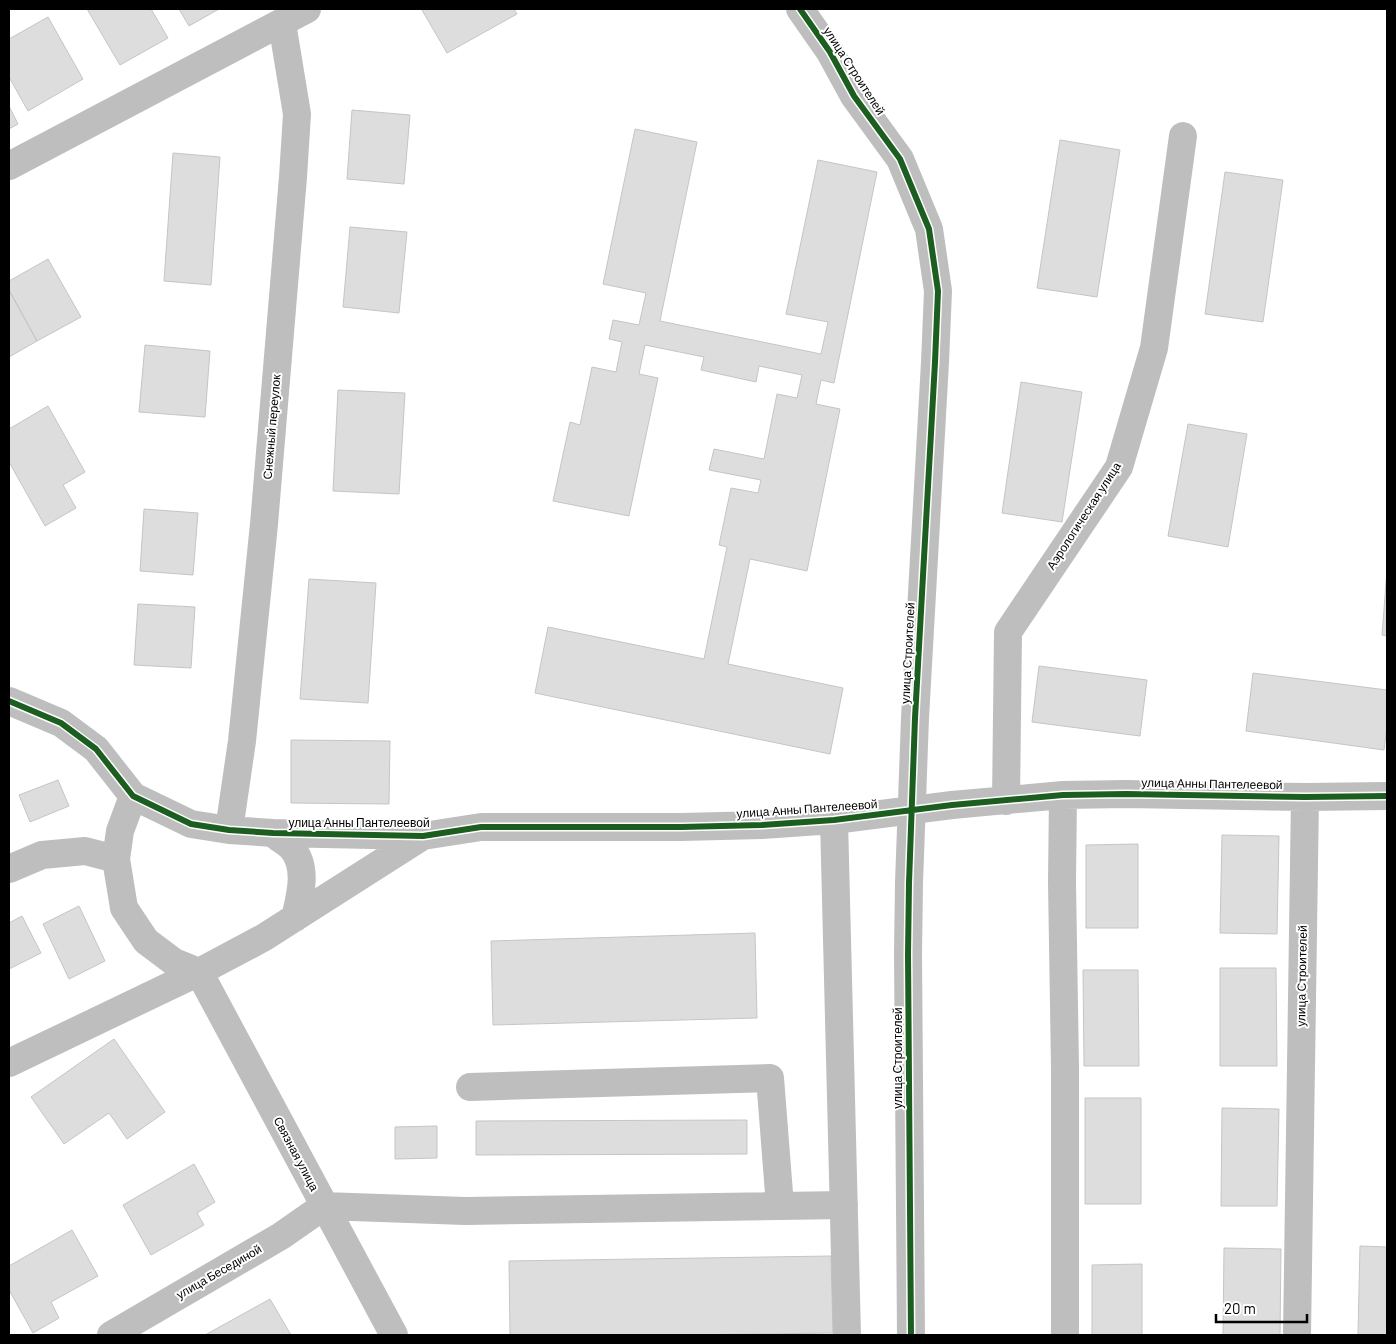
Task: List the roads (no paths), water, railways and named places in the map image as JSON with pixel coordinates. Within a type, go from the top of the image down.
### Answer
[{"type":"street","points":[[9,166],[307,9]]},
{"type":"street","name":"улица Строителей","points":[[800,9],[830,52],[854,96],[900,159],[929,229],[938,291],[915,718],[908,954],[911,1335]]},
{"type":"street","name":"Снежный переулок","points":[[228,830],[242,740],[270,457],[293,177],[297,114],[282,23]]},
{"type":"street","name":"Аэрологическая улица","points":[[1006,801],[1008,632],[1119,467],[1154,348],[1183,136]]},
{"type":"street","points":[[9,701],[61,723],[96,749],[133,796],[120,831],[116,860],[124,908],[146,941],[174,962],[199,972]]},
{"type":"street","points":[[1063,795],[1065,1335]]},
{"type":"street","name":"улица Анны Пантелеевой","points":[[133,796],[191,824],[228,830],[272,833],[423,836],[481,827],[762,825],[834,820],[1063,795],[1387,796]]},
{"type":"street","name":"улица Строителей","points":[[1297,1335],[1305,797]]},
{"type":"street","points":[[834,820],[847,1335]]},
{"type":"street","name":"улица Анны Пантелеевой","points":[[272,833],[292,848],[300,862],[302,876],[301,891],[295,918]]},
{"type":"street","name":"улица Анны Пантелеевой","points":[[9,1063],[199,972],[263,938],[423,836]]},
{"type":"street","points":[[9,869],[42,855],[51,854],[85,852],[116,860]]},
{"type":"street","name":"Связная улица","points":[[199,972],[394,1335]]},
{"type":"street","points":[[470,1087],[770,1078],[780,1206]]},
{"type":"street","points":[[324,1206],[465,1211],[844,1205]]},
{"type":"street","name":"улица Бесединой","points":[[111,1335],[281,1236],[324,1206]]}]
